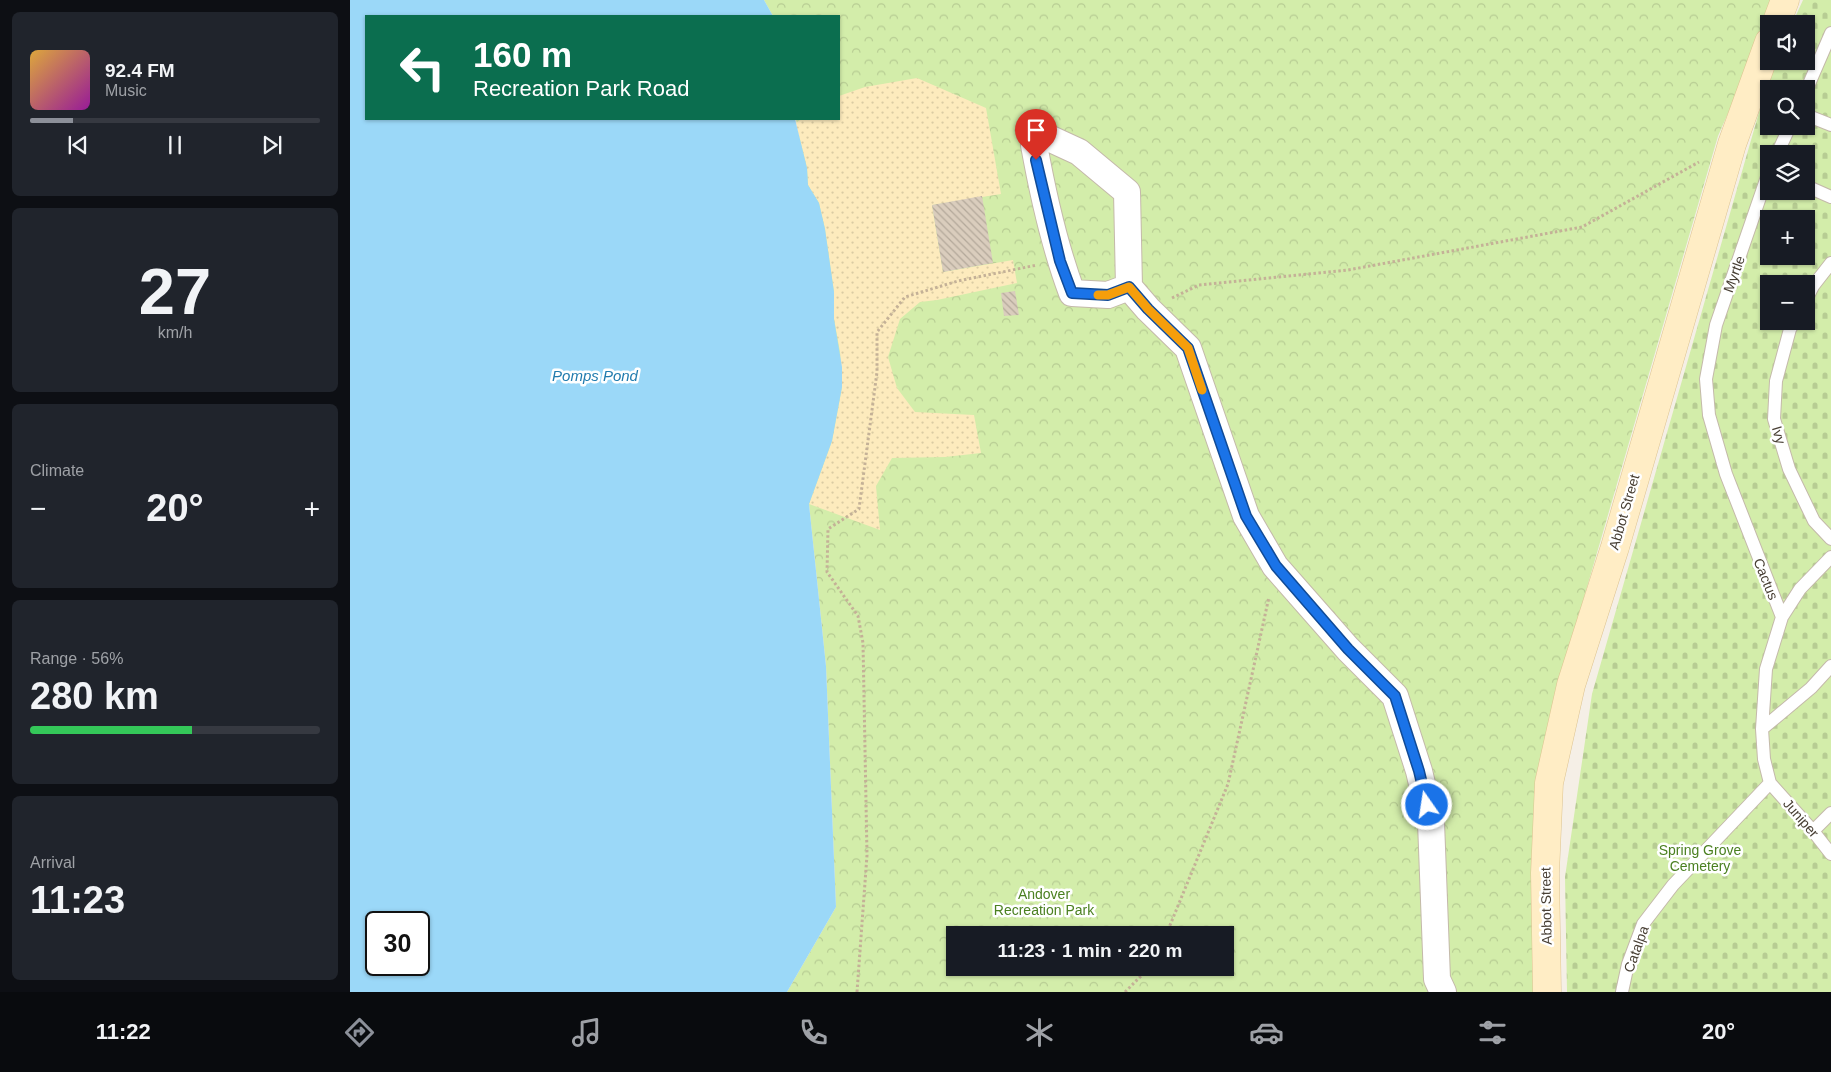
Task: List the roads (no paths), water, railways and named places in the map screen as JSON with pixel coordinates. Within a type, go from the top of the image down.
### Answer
[{"type":"street","points":[[1779,15],[1785,0]]},
{"type":"street","name":"Abbot Street","points":[[1547,992],[1544,873],[1549,783],[1571,686],[1615,547],[1732,144],[1760,94]]},
{"type":"street","points":[[1129,287],[1108,295],[1072,293],[1060,261],[1034,145],[1040,134],[1079,152],[1127,192],[1129,287],[1148,309],[1188,348],[1246,516],[1276,566],[1348,649],[1395,696],[1419,771],[1431,822],[1437,979],[1443,992]]},
{"type":"lane","points":[[1811,80],[1831,33]]},
{"type":"lane","points":[[1815,119],[1831,125]]},
{"type":"lane","points":[[1815,190],[1831,197]]},
{"type":"lane","name":"Myrtle","points":[[1706,379],[1716,324],[1760,197]]},
{"type":"lane","points":[[1815,283],[1831,263]]},
{"type":"lane","name":"Ivy","points":[[1790,330],[1776,381],[1774,419],[1789,469],[1814,521],[1831,539]]},
{"type":"lane","name":"Cactus","points":[[1706,379],[1709,415],[1726,474],[1782,618],[1766,669],[1762,729],[1764,759],[1770,783]]},
{"type":"lane","points":[[1782,618],[1800,589],[1831,557]]},
{"type":"lane","points":[[1762,729],[1810,688],[1831,666]]},
{"type":"lane","name":"Juniper","points":[[1770,783],[1831,854]]},
{"type":"lane","name":"Catalpa","points":[[1622,992],[1628,964],[1643,924],[1673,885],[1770,783]]},
{"type":"lane","points":[[1813,831],[1831,813]]},
{"type":"water","name":"Pomps Pond","points":[[350,0],[764,0],[772,15],[365,15],[365,120],[795,120],[807,168],[808,185],[819,203],[825,229],[834,292],[834,319],[842,367],[842,387],[832,441],[809,504],[826,666],[836,907],[787,992],[350,992]]},
{"type":"park label","name":"Spring Grove Cemetery","points":[[1700,858]]},
{"type":"park label","name":"Andover Recreation Park","points":[[1044,902]]}]
